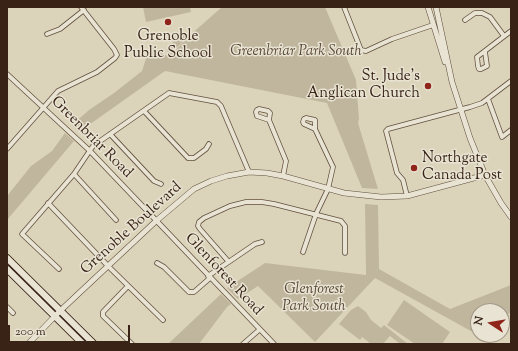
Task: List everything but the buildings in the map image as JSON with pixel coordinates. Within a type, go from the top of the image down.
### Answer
[{"type":"main road","points":[[7,258],[94,344]]},
{"type":"main road","points":[[7,269],[84,344]]},
{"type":"street","points":[[344,7],[361,50],[366,51],[392,39],[433,25]]},
{"type":"street","points":[[428,7],[460,109],[485,176],[511,217]]},
{"type":"street","points":[[436,7],[452,82]]},
{"type":"street","points":[[7,149],[58,91],[97,72],[117,55],[114,49],[82,9],[60,29],[47,34]]},
{"type":"street","points":[[465,20],[475,13],[482,13],[490,17],[504,36]]},
{"type":"street","points":[[484,52],[511,31]]},
{"type":"street","name":"Greenbriar Road","points":[[7,74],[90,151],[156,221]]},
{"type":"street","points":[[407,196],[403,180],[397,174],[386,131],[388,129],[460,109],[470,108],[488,99],[511,81]]},
{"type":"street","points":[[59,269],[22,234],[74,174],[93,146],[170,93],[217,102],[221,106],[249,172]]},
{"type":"street","points":[[488,99],[502,137],[511,130]]},
{"type":"street","points":[[144,111],[188,158],[194,158],[206,149],[209,144]]},
{"type":"street","points":[[269,120],[286,160],[283,176]]},
{"type":"street","points":[[303,252],[316,214],[328,189],[333,167],[315,129]]},
{"type":"street","points":[[110,134],[154,181],[161,184]]},
{"type":"street","name":"Grenoble Boulevard","points":[[28,344],[60,311],[109,267],[156,221],[194,189],[211,180],[249,172],[283,176],[328,189],[371,197],[407,196],[485,176]]},
{"type":"street","points":[[74,174],[116,220]]},
{"type":"street","points":[[228,261],[200,229],[198,226],[199,222],[204,218],[230,206],[246,202],[274,204],[341,221],[345,226],[345,253]]},
{"type":"street","points":[[48,203],[109,267],[163,320]]},
{"type":"street","name":"Glenforest Road","points":[[156,221],[274,344]]},
{"type":"street","points":[[156,263],[170,272],[189,292],[194,292],[228,261],[255,244],[262,242]]},
{"type":"street","points":[[128,286],[102,312],[103,316],[132,344]]},
{"type":"street","points":[[7,307],[13,313]]},
{"type":"street","points":[[243,344],[259,330]]},
{"type":"green space","points":[[143,7],[190,7],[191,12],[146,22]]},
{"type":"green space","name":"Greenbriar Park South","points":[[222,7],[325,7],[356,80],[358,123],[378,189],[362,188],[327,103],[165,71],[79,132],[72,125],[89,110],[142,71],[150,46],[169,57],[189,36]]},
{"type":"green space","points":[[180,33],[185,35],[186,38],[171,54],[169,54],[167,50]]},
{"type":"green space","points":[[65,133],[74,141],[7,220],[7,196],[31,166],[52,151]]},
{"type":"green space","name":"Glenforest Park South","points":[[365,204],[378,205],[379,269],[450,309],[511,285],[511,312],[510,313],[510,303],[470,303],[470,331],[375,278],[315,342],[258,286],[238,299],[227,288],[265,263],[366,275]]},
{"type":"green space","points":[[221,294],[231,304],[227,307],[199,344],[168,344]]},
{"type":"green space","points":[[404,300],[450,332],[442,344],[415,344],[387,325]]},
{"type":"green space","points":[[358,306],[381,328],[384,325],[408,344],[400,344],[390,336],[383,344],[371,344],[362,337],[360,340],[339,324],[351,310]]},
{"type":"place","name":"Grenoble Public School","points":[[168,22]]},
{"type":"place","name":"St. Jude's Anglican Church","points":[[428,86]]},
{"type":"place","name":"Northgate Canada Post","points":[[414,168]]}]
